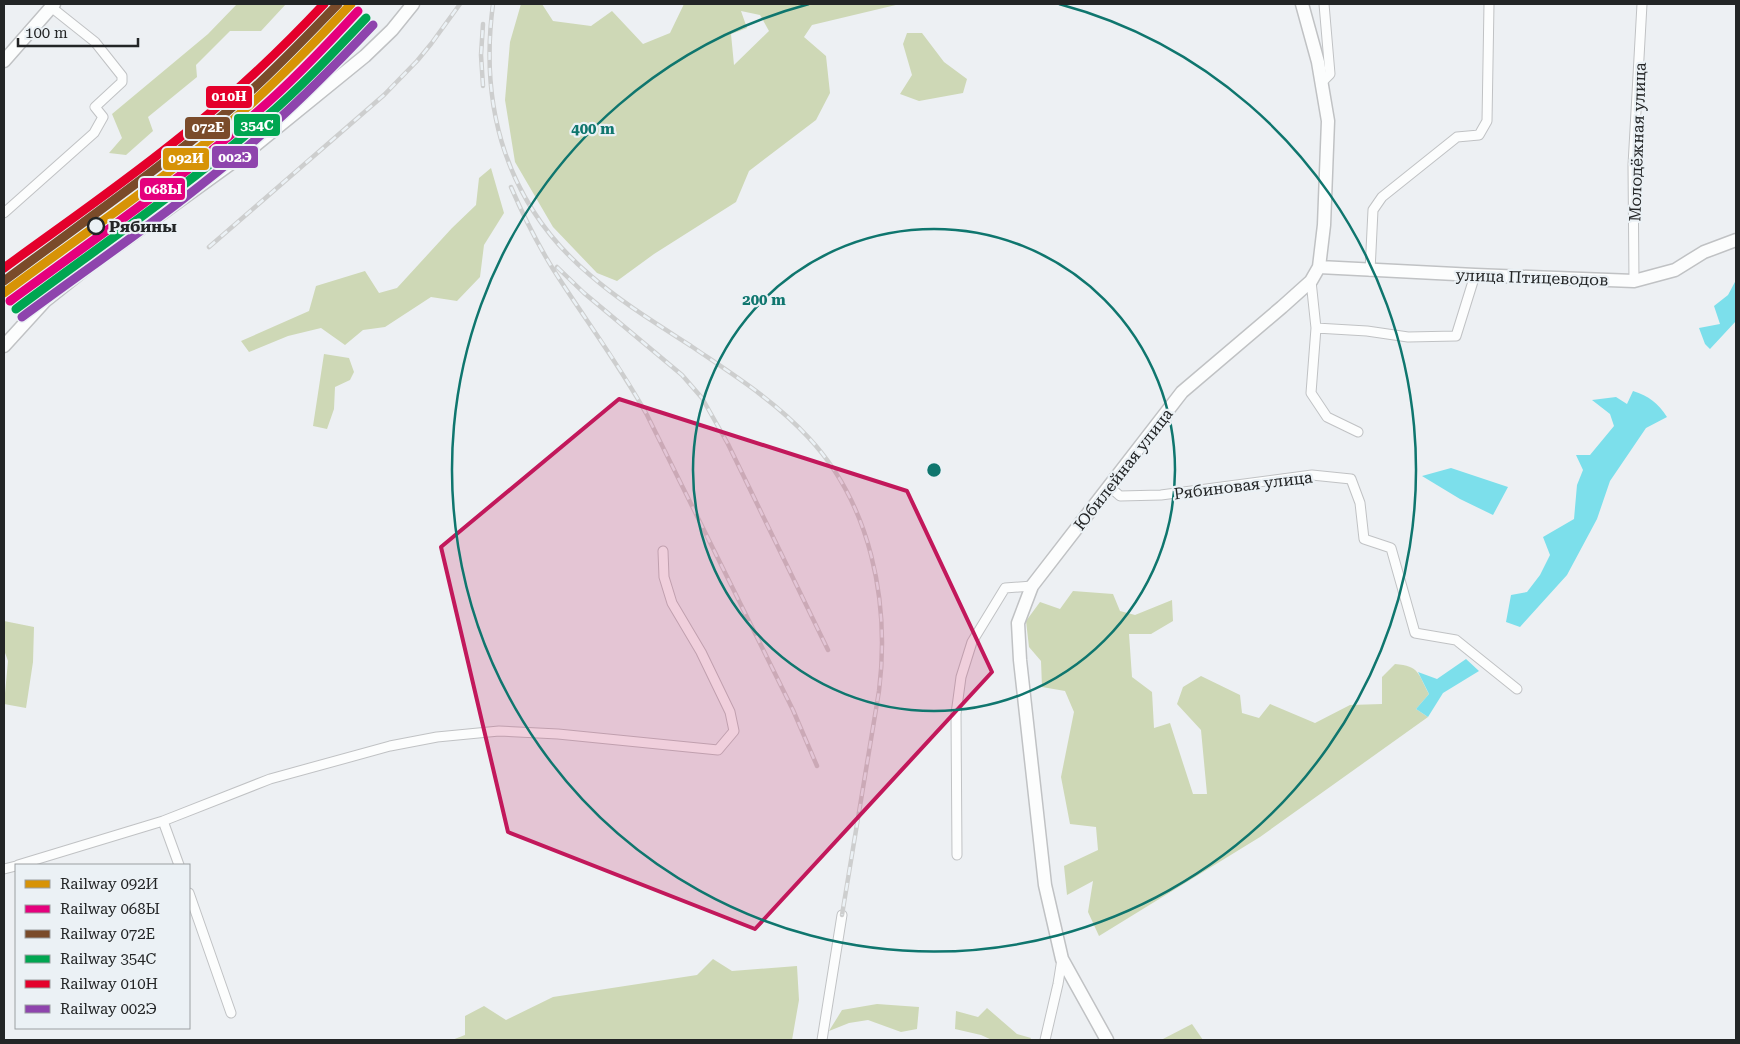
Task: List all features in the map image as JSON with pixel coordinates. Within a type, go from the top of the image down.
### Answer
[{"type":"street","points":[[4,346],[45,301],[89,266],[247,152],[365,56],[392,30],[413,4]]},
{"type":"street","name":"Юбилейная улица","points":[[1107,1040],[1062,959],[1045,884],[1020,660],[1018,623],[1032,586],[1182,392],[1311,281],[1319,267],[1324,225],[1328,121],[1318,62],[1302,4]]},
{"type":"street","points":[[1322,82],[1330,74],[1324,4]]},
{"type":"street","points":[[1370,271],[1373,210],[1382,197],[1457,138],[1479,135],[1487,121],[1488,4]]},
{"type":"street","name":"Молодёжная улица","points":[[1634,281],[1633,165],[1642,4]]},
{"type":"street","points":[[4,60],[52,5],[95,42],[122,76],[122,82],[95,107],[103,117],[94,133],[4,212]]},
{"type":"street","name":"улица Птицеводов","points":[[1319,267],[1475,276],[1634,281],[1675,270],[1704,252],[1736,240]]},
{"type":"street","points":[[1316,328],[1367,331],[1408,337],[1456,336],[1475,276]]},
{"type":"street","points":[[1311,281],[1316,328],[1311,393],[1327,417],[1358,432]]},
{"type":"street","name":"Рябиновая улица","points":[[1110,487],[1120,496],[1161,495],[1312,475],[1351,478],[1360,503],[1364,539],[1390,548],[1415,633],[1456,640],[1517,689]]},
{"type":"street","points":[[20,864],[163,821],[270,779],[390,746],[437,737],[499,731],[558,734],[718,750],[734,731],[730,712],[701,652],[672,603],[664,577],[663,551]]},
{"type":"street","points":[[957,855],[956,714],[961,677],[972,642],[1005,588],[1032,586]]},
{"type":"street","points":[[163,821],[179,864]]},
{"type":"street","points":[[190,896],[231,1013]]},
{"type":"street","points":[[822,1040],[842,915]]},
{"type":"street","points":[[1044,1040],[1058,984],[1062,959]]},
{"type":"highlighted area","points":[[619,399],[907,491],[992,672],[755,929],[508,832],[441,547]]},
{"type":"green space","points":[[237,4],[286,4],[261,31],[230,31],[196,65],[197,77],[148,117],[153,131],[126,155],[109,153],[122,138],[112,114],[208,34]]},
{"type":"green space","points":[[521,4],[542,4],[553,21],[591,26],[612,11],[643,44],[670,33],[684,4],[900,4],[812,25],[804,37],[826,56],[830,93],[816,120],[749,171],[736,202],[654,254],[617,281],[597,273],[553,227],[515,162],[505,100],[510,42]],"holes":[[[741,11],[760,15],[769,31],[734,65],[731,34],[747,28]]]},
{"type":"green space","points":[[907,33],[922,33],[944,62],[967,79],[963,93],[919,101],[900,94],[912,75],[903,44]]},
{"type":"green space","points":[[491,168],[504,213],[484,245],[480,277],[457,301],[431,297],[385,327],[363,330],[345,345],[321,328],[288,336],[249,352],[241,341],[309,311],[316,286],[365,271],[379,293],[397,288],[452,228],[476,205],[479,178]]},
{"type":"green space","points":[[324,354],[349,358],[354,372],[350,380],[335,387],[334,409],[327,429],[313,426]]},
{"type":"green space","points":[[1073,591],[1113,594],[1120,611],[1135,615],[1172,600],[1173,621],[1151,634],[1129,634],[1132,677],[1152,692],[1154,728],[1170,723],[1193,794],[1207,794],[1201,730],[1177,704],[1183,687],[1201,676],[1240,695],[1242,713],[1259,718],[1270,704],[1315,723],[1350,705],[1382,704],[1382,677],[1395,664],[1403,665],[1417,672],[1429,694],[1416,709],[1428,717],[1260,837],[1099,936],[1088,912],[1093,881],[1067,895],[1064,866],[1098,850],[1096,827],[1070,824],[1061,777],[1074,712],[1065,691],[1042,687],[1041,661],[1029,647],[1026,621],[1040,602],[1060,609]]},
{"type":"green space","points":[[4,621],[34,627],[33,662],[26,708],[4,704],[8,661],[4,650]]},
{"type":"green space","points":[[713,959],[732,971],[797,966],[799,1000],[792,1040],[452,1040],[465,1035],[465,1016],[484,1006],[506,1020],[553,997],[697,975]]},
{"type":"green space","points":[[877,1004],[919,1007],[917,1029],[901,1032],[868,1020],[849,1023],[829,1031],[842,1010]]},
{"type":"green space","points":[[987,1008],[1017,1034],[1031,1038],[1030,1040],[992,1040],[981,1035],[955,1029],[956,1011],[978,1017]]},
{"type":"green space","points":[[1192,1024],[1203,1040],[1161,1040]]},
{"type":"water","points":[[1736,280],[1736,321],[1710,349],[1705,344],[1699,328],[1720,324],[1714,306],[1728,295]]},
{"type":"water","points":[[1633,391],[1653,401],[1667,417],[1646,428],[1610,481],[1597,519],[1567,575],[1520,627],[1506,622],[1511,595],[1527,592],[1540,575],[1550,555],[1543,537],[1574,519],[1577,485],[1583,470],[1576,455],[1590,455],[1614,426],[1610,414],[1592,400],[1616,397],[1627,404]]},
{"type":"water","points":[[1451,468],[1508,487],[1493,515],[1460,499],[1422,476]]},
{"type":"water","points":[[1466,659],[1479,671],[1443,693],[1428,717],[1416,709],[1429,694],[1418,672],[1437,679]]},
{"type":"railway","points":[[209,247],[384,95],[417,61],[460,4]]},
{"type":"railway","points":[[493,4],[490,43],[491,81],[496,117],[505,153],[519,186],[538,218],[561,248],[602,285],[752,388],[795,424],[830,464],[847,492],[861,523],[878,589],[882,657],[879,691],[842,915]]},
{"type":"railway","points":[[483,24],[481,55],[483,86]]},
{"type":"railway","points":[[511,187],[530,229],[547,259],[647,415],[793,710],[817,766]]},
{"type":"railway","points":[[557,267],[584,293],[682,375],[702,398],[728,444],[828,650]]},
{"type":"rail line","name":"010Н","points":[[4,268],[131,175],[213,111],[288,41],[324,4]]},
{"type":"rail line","name":"072Е","points":[[4,281],[155,169],[243,98],[338,4]]},
{"type":"rail line","name":"092И","points":[[4,293],[162,178],[223,129],[315,42],[351,4]]},
{"type":"rail line","name":"068Ы","points":[[10,301],[135,210],[197,162],[296,76],[358,11]]},
{"type":"rail line","name":"354С","points":[[16,309],[172,193],[233,145],[290,95],[366,18]]},
{"type":"rail line","name":"002Э","points":[[22,317],[149,224],[242,152],[336,64],[373,25]]},
{"type":"place","name":"Рябины","points":[[96,226]]}]
